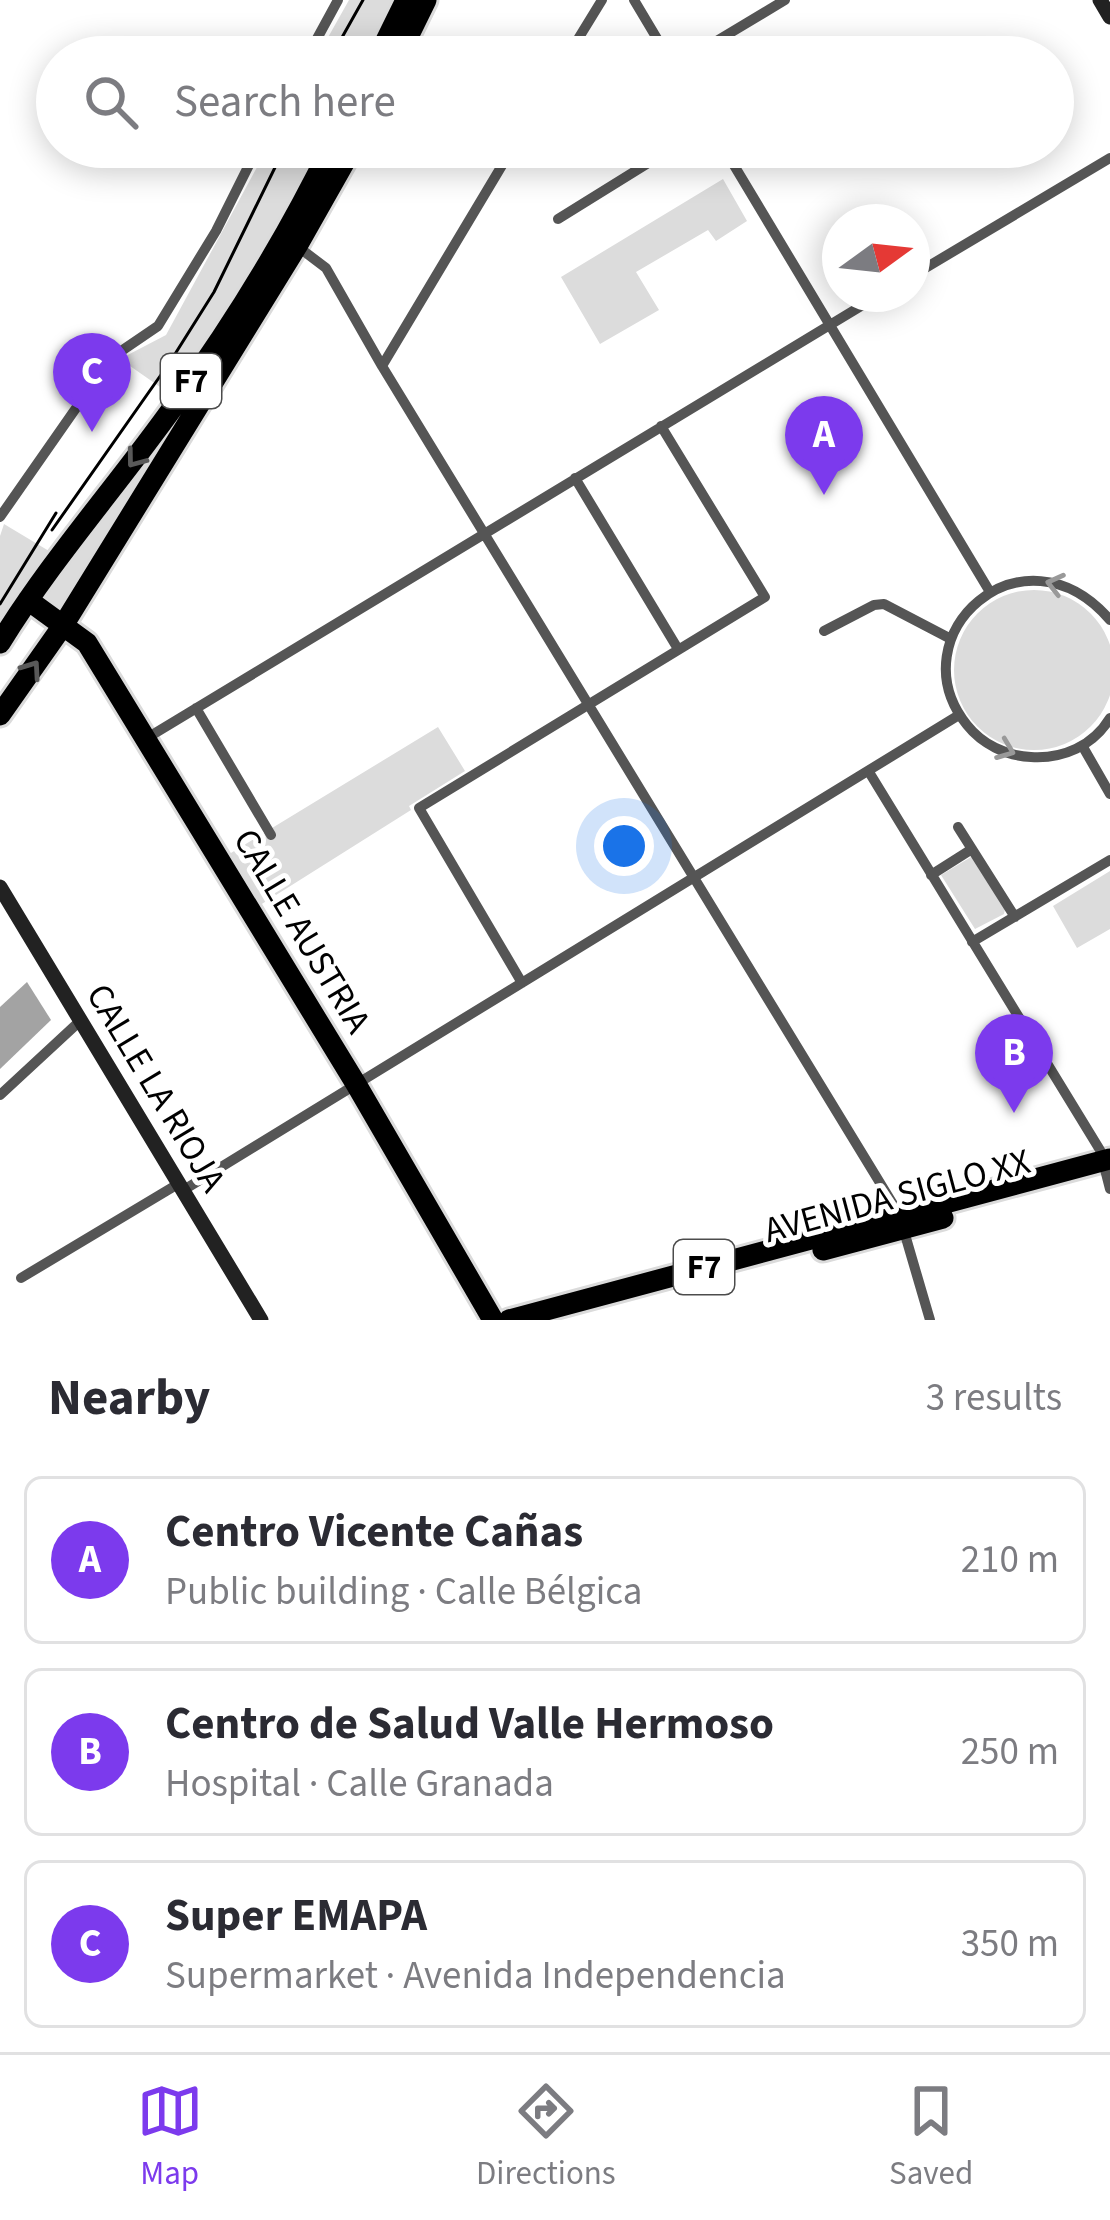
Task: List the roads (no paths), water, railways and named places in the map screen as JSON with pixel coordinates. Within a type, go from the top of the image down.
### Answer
[{"type":"highway","points":[[388,36],[406,0]]},
{"type":"highway","points":[[408,36],[426,0]]},
{"type":"highway","name":"F7","points":[[0,643],[176,404],[282,238],[320,168]]},
{"type":"highway","name":"F7","points":[[0,715],[64,624],[341,168]]},
{"type":"highway","name":"CALLE AUSTRIA","points":[[28,600],[87,643],[356,1084],[493,1320]]},
{"type":"highway","name":"AVENIDA SIGLO XX","points":[[561,1320],[902,1221],[1108,1171]]},
{"type":"highway","name":"AVENIDA SIGLO XX","points":[[509,1320],[730,1268]]},
{"type":"street","points":[[318,36],[338,0]]},
{"type":"street","points":[[580,36],[602,0]]},
{"type":"street","points":[[634,0],[655,36]]},
{"type":"street","points":[[725,36],[785,0]]},
{"type":"street","points":[[1100,0],[1110,17]]},
{"type":"street","points":[[930,265],[1110,158]]},
{"type":"street","points":[[0,518],[112,358],[158,326],[216,231],[248,168]]},
{"type":"street","points":[[382,366],[500,168]]},
{"type":"street","points":[[558,219],[640,168]]},
{"type":"street","points":[[736,168],[990,592]]},
{"type":"street","points":[[297,246],[326,268],[902,1221],[930,1320]]},
{"type":"street","points":[[147,738],[851,312]]},
{"type":"street","points":[[522,982],[419,808],[765,597],[661,426]]},
{"type":"street","points":[[575,478],[678,649]]},
{"type":"street","points":[[1110,620],[1081,592],[1046,580],[1031,579],[990,592],[972,606],[951,639],[947,678],[959,715],[986,742],[1021,757],[1058,756],[1083,747],[1110,718]]},
{"type":"street","points":[[824,631],[884,604],[951,639]]},
{"type":"street","points":[[196,708],[271,835]]},
{"type":"street","points":[[21,1278],[356,1084],[959,715]]},
{"type":"street","points":[[1083,747],[1110,794]]},
{"type":"street","points":[[869,772],[1108,1171]]},
{"type":"street","points":[[958,827],[1016,917]]},
{"type":"street","points":[[931,874],[972,848]]},
{"type":"street","points":[[972,942],[1110,860]]},
{"type":"street","name":"CALLE LA RIOJA","points":[[0,887],[261,1320]]},
{"type":"street","points":[[0,1095],[80,1021]]},
{"type":"tram line","points":[[343,36],[363,0]]},
{"type":"tram line","points":[[52,530],[214,292],[275,168]]},
{"type":"tram line","points":[[0,604],[56,513]]},
{"type":"place","name":"Super EMAPA","points":[[92,432]]},
{"type":"place","name":"Centro Vicente Cañas","points":[[824,495]]},
{"type":"place","name":"Centro de Salud Valle Hermoso","points":[[1014,1113]]}]
